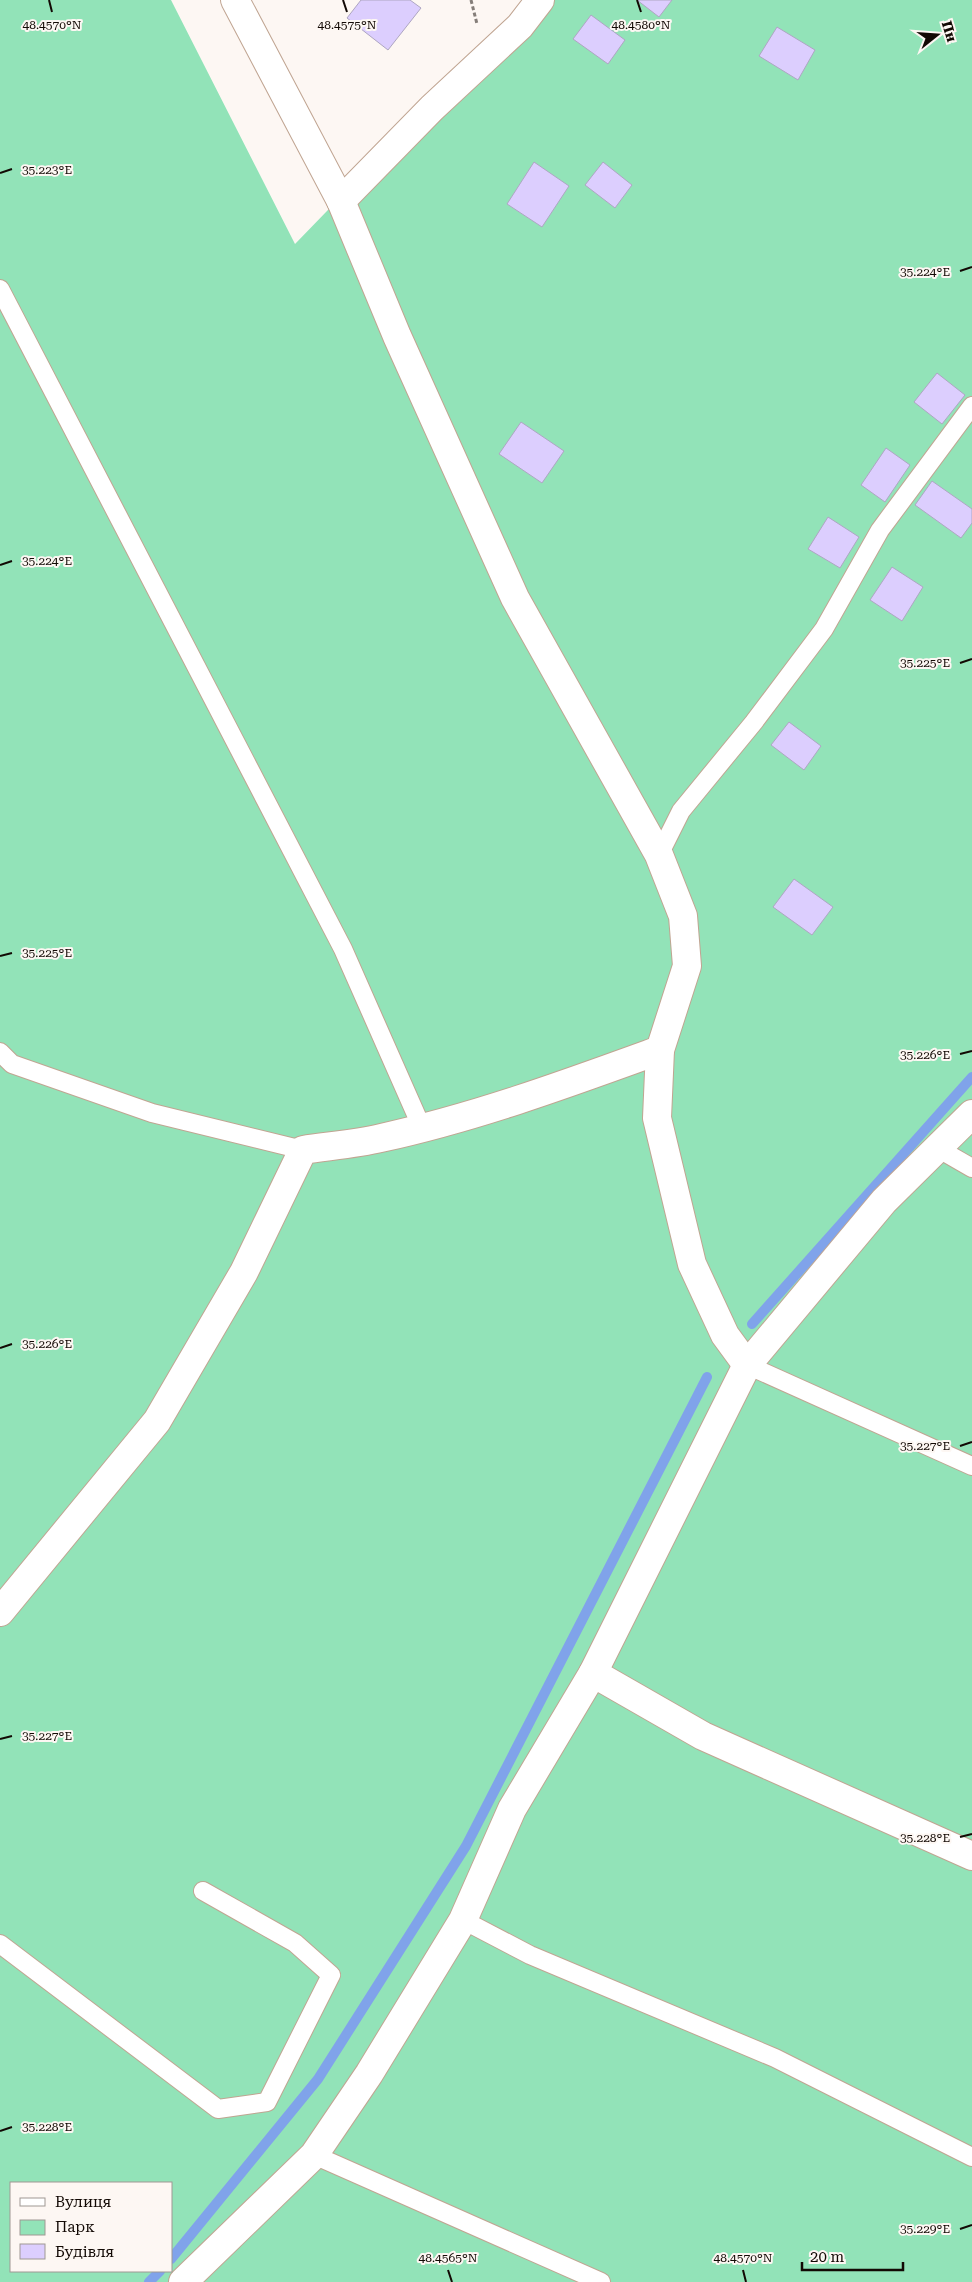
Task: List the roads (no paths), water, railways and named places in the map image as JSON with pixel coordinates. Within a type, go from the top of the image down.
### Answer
[{"type":"street","points":[[235,0],[341,201],[397,336],[515,598],[658,856],[683,916],[686,966],[660,1050],[657,1118],[692,1264],[725,1335],[747,1365]]},
{"type":"street","points":[[341,201],[432,108],[520,26],[540,0]]},
{"type":"street","points":[[0,1612],[157,1422],[244,1272],[302,1150],[380,1138],[422,1128],[529,1098],[660,1050]]},
{"type":"street","points":[[183,2282],[314,2155],[369,2074],[463,1920],[512,1809],[593,1673],[747,1365],[884,1201],[939,1149],[972,1114]]},
{"type":"street","points":[[593,1673],[703,1736],[972,1856]]},
{"type":"lane","points":[[0,289],[343,949],[422,1128]]},
{"type":"lane","points":[[658,856],[681,811],[754,722],[824,629],[880,530],[972,406]]},
{"type":"lane","points":[[0,1052],[12,1064],[152,1113],[302,1150]]},
{"type":"lane","points":[[939,1149],[972,1168]]},
{"type":"lane","points":[[747,1365],[972,1466]]},
{"type":"lane","points":[[0,1944],[218,2109],[268,2102],[331,1976],[295,1943],[203,1891]]},
{"type":"lane","points":[[463,1920],[530,1955],[775,2058],[972,2157]]},
{"type":"lane","points":[[314,2155],[600,2282]]},
{"type":"waterway","points":[[752,1324],[972,1077]]},
{"type":"waterway","points":[[172,2258],[318,2079],[466,1846],[707,1377]]},
{"type":"waterway","points":[[149,2282],[159,2272]]}]
